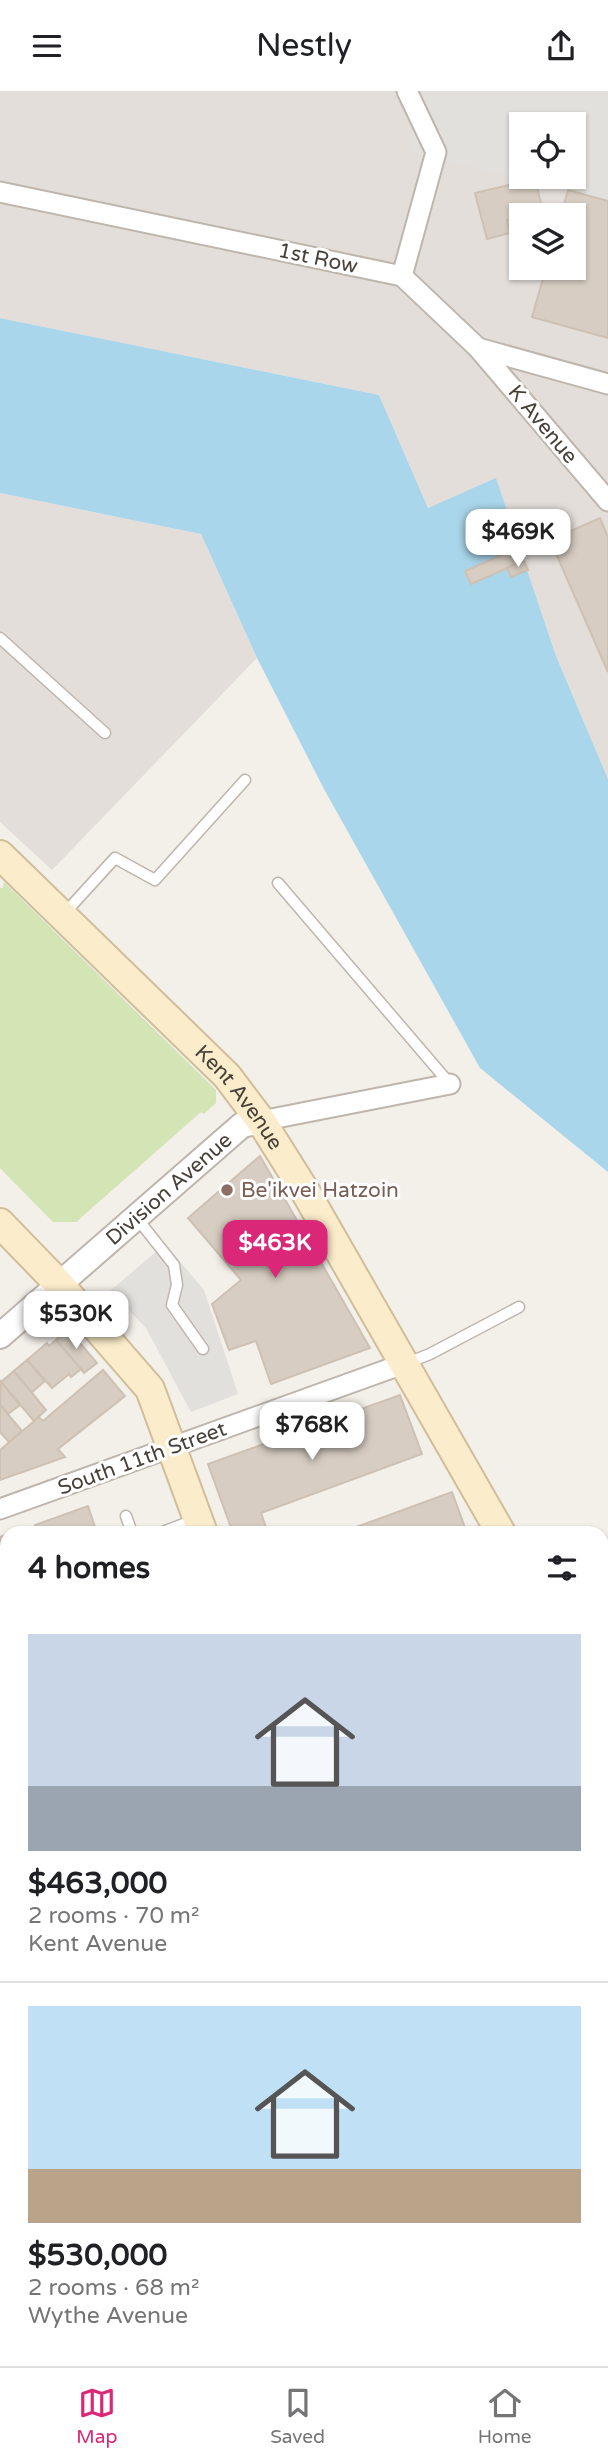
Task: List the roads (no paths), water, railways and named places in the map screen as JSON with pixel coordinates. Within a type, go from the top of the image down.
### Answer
[{"type":"main road","name":"Kent Avenue","points":[[0,855],[227,1076],[261,1121],[305,1191],[497,1526]]},
{"type":"main road","points":[[0,1223],[58,1283],[150,1389],[200,1526]]},
{"type":"street","points":[[407,91],[436,152],[402,276],[478,348],[608,384]]},
{"type":"street","name":"1st Row","points":[[0,192],[402,276]]},
{"type":"street","name":"K Avenue","points":[[478,348],[608,501]]},
{"type":"street","name":"Division Avenue","points":[[0,1336],[242,1125],[450,1084]]},
{"type":"street","name":"South 11th Street","points":[[0,1509],[403,1364]]},
{"type":"lane","points":[[0,638],[105,733]]},
{"type":"lane","points":[[63,915],[115,858],[155,880],[245,780]]},
{"type":"lane","points":[[278,883],[450,1084]]},
{"type":"lane","points":[[136,1217],[174,1265],[177,1285],[172,1305],[203,1349]]},
{"type":"lane","points":[[403,1364],[430,1354],[519,1307]]},
{"type":"lane","points":[[126,1516],[130,1526]]},
{"type":"water","points":[[0,318],[379,395],[428,508],[496,478],[556,656],[608,779],[608,1172],[480,1068],[324,789],[257,658],[201,534],[0,493]]},
{"type":"place","name":"Be'ikvei Hatzoin","points":[[227,1190]]}]
